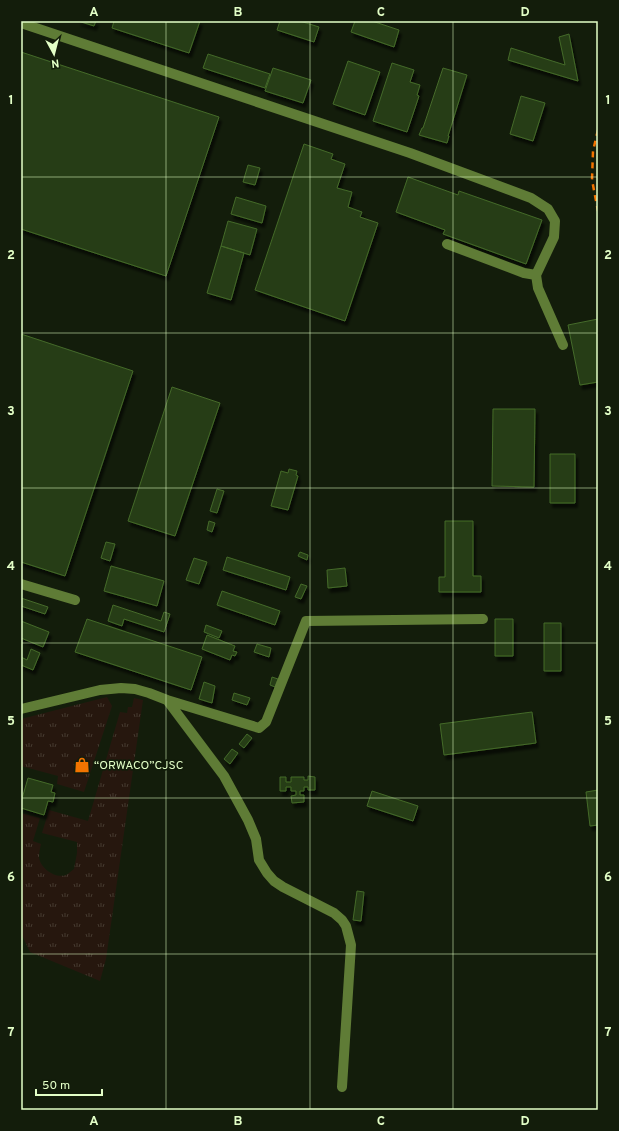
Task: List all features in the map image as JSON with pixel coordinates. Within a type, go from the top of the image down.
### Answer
[{"type":"lane","points":[[21,23],[410,153],[531,198],[548,209],[555,221],[554,237],[536,275],[538,288],[563,345]]},
{"type":"lane","points":[[447,244],[524,273],[536,275]]},
{"type":"lane","points":[[21,584],[75,600]]},
{"type":"lane","points":[[21,709],[100,690],[120,688],[135,689],[259,728],[266,722],[306,621],[483,619]]},
{"type":"lane","points":[[167,700],[224,776],[248,820],[256,839],[260,860],[267,873],[274,881],[283,887],[334,913],[346,926],[351,945],[342,1087]]},
{"type":"green space","points":[[107,697],[112,706],[84,792],[57,784],[58,776],[21,766],[21,719]]},
{"type":"green space","points":[[134,698],[143,700],[106,959],[100,981],[30,952],[21,933],[21,813],[40,818],[33,841],[41,844],[39,857],[45,869],[53,874],[62,876],[74,869],[77,853],[77,842],[42,833],[49,810],[88,821],[120,712],[127,713],[128,707],[132,707]]},
{"type":"building","points":[[78,21],[96,21],[94,26]]},
{"type":"building","points":[[114,21],[200,21],[189,53],[112,28]]},
{"type":"building","points":[[280,21],[300,21],[319,27],[314,42],[277,30]]},
{"type":"building","points":[[355,21],[372,21],[399,30],[394,47],[351,32]]},
{"type":"building","points":[[569,34],[578,81],[508,60],[511,48],[565,65],[559,37]]},
{"type":"building","points":[[21,52],[219,117],[166,276],[21,229]]},
{"type":"building","points":[[208,54],[270,74],[265,88],[203,68]]},
{"type":"building","points":[[348,61],[380,72],[365,115],[333,104]]},
{"type":"building","points":[[392,63],[414,70],[410,82],[420,85],[417,95],[419,96],[407,132],[373,121]]},
{"type":"building","points":[[273,68],[311,80],[303,103],[265,91]]},
{"type":"building","points":[[443,68],[467,75],[447,143],[419,135],[423,128]]},
{"type":"building","points":[[521,96],[545,103],[533,141],[510,134]]},
{"type":"building","points":[[304,144],[333,154],[331,159],[345,164],[337,188],[352,192],[348,207],[362,212],[360,217],[378,223],[345,321],[255,290]]},
{"type":"building","points":[[248,165],[260,168],[255,185],[243,182]]},
{"type":"building","points":[[408,177],[458,195],[459,191],[542,220],[526,264],[443,234],[445,230],[396,212]]},
{"type":"building","points":[[236,197],[266,206],[262,223],[231,214]]},
{"type":"building","points":[[228,221],[257,229],[250,255],[221,246]]},
{"type":"building","points":[[221,246],[244,253],[231,300],[207,293]]},
{"type":"building","points":[[598,319],[598,382],[580,385],[568,325]]},
{"type":"building","points":[[21,334],[133,371],[65,576],[21,562]]},
{"type":"building","points":[[172,387],[220,403],[175,536],[128,521]]},
{"type":"building","points":[[493,409],[535,409],[534,487],[492,486]]},
{"type":"building","points":[[550,454],[575,454],[575,503],[550,503]]},
{"type":"building","points":[[289,469],[297,471],[296,475],[298,476],[288,510],[271,506],[281,471],[288,473]]},
{"type":"building","points":[[217,489],[224,491],[217,513],[210,511]]},
{"type":"building","points":[[209,521],[215,523],[212,532],[207,530]]},
{"type":"building","points":[[445,521],[473,521],[473,576],[481,576],[481,592],[439,592],[439,577],[445,577]]},
{"type":"building","points":[[106,542],[115,544],[110,561],[101,558]]},
{"type":"building","points":[[300,552],[308,555],[307,560],[298,556]]},
{"type":"building","points":[[227,557],[290,577],[286,590],[223,570]]},
{"type":"building","points":[[194,558],[207,562],[199,584],[186,580]]},
{"type":"building","points":[[111,566],[164,581],[157,606],[104,591]]},
{"type":"building","points":[[345,568],[347,586],[328,588],[327,570]]},
{"type":"building","points":[[301,584],[307,586],[301,599],[295,597]]},
{"type":"building","points":[[222,591],[280,611],[275,625],[217,605]]},
{"type":"building","points":[[21,598],[48,607],[45,614],[21,606]]},
{"type":"building","points":[[113,605],[161,621],[164,612],[170,614],[164,632],[124,619],[122,626],[108,621]]},
{"type":"building","points":[[87,619],[202,657],[191,690],[75,652]]},
{"type":"building","points":[[495,619],[513,619],[513,656],[495,656]]},
{"type":"building","points":[[21,621],[49,632],[43,647],[21,638]]},
{"type":"building","points":[[544,623],[561,623],[561,671],[544,671]]},
{"type":"building","points":[[206,625],[222,631],[219,638],[204,632]]},
{"type":"building","points":[[207,635],[235,646],[233,651],[237,652],[235,656],[232,655],[230,660],[202,649]]},
{"type":"building","points":[[257,644],[271,648],[269,657],[254,652]]},
{"type":"building","points":[[31,649],[40,653],[33,670],[21,665],[21,657],[27,660]]},
{"type":"building","points":[[272,677],[278,679],[275,687],[270,685]]},
{"type":"building","points":[[204,682],[215,686],[212,703],[199,699]]},
{"type":"building","points":[[234,693],[250,698],[247,705],[232,700]]},
{"type":"building","points":[[532,712],[536,743],[444,755],[440,724]]},
{"type":"building","points":[[247,734],[252,738],[244,748],[239,744]]},
{"type":"building","points":[[232,749],[238,753],[230,764],[224,759]]},
{"type":"building","points":[[308,776],[315,777],[315,790],[308,790],[308,787],[304,787],[304,791],[300,791],[300,795],[304,795],[304,802],[292,803],[291,796],[296,795],[296,791],[291,791],[291,787],[286,787],[286,791],[280,791],[280,777],[286,777],[286,782],[291,782],[291,777],[304,777],[304,780],[308,780]]},
{"type":"building","points":[[28,778],[53,785],[51,792],[55,793],[53,802],[48,801],[44,815],[21,808],[21,802]]},
{"type":"building","points":[[598,790],[598,825],[590,826],[586,792]]},
{"type":"building","points":[[372,791],[418,806],[413,821],[367,806]]},
{"type":"building","points":[[357,891],[364,892],[361,921],[353,920]]},
{"type":"railway","points":[[598,130],[593,151],[592,180],[598,211]]},
{"type":"place","name":"“ORWACO”CJSC","points":[[82,765]]}]
